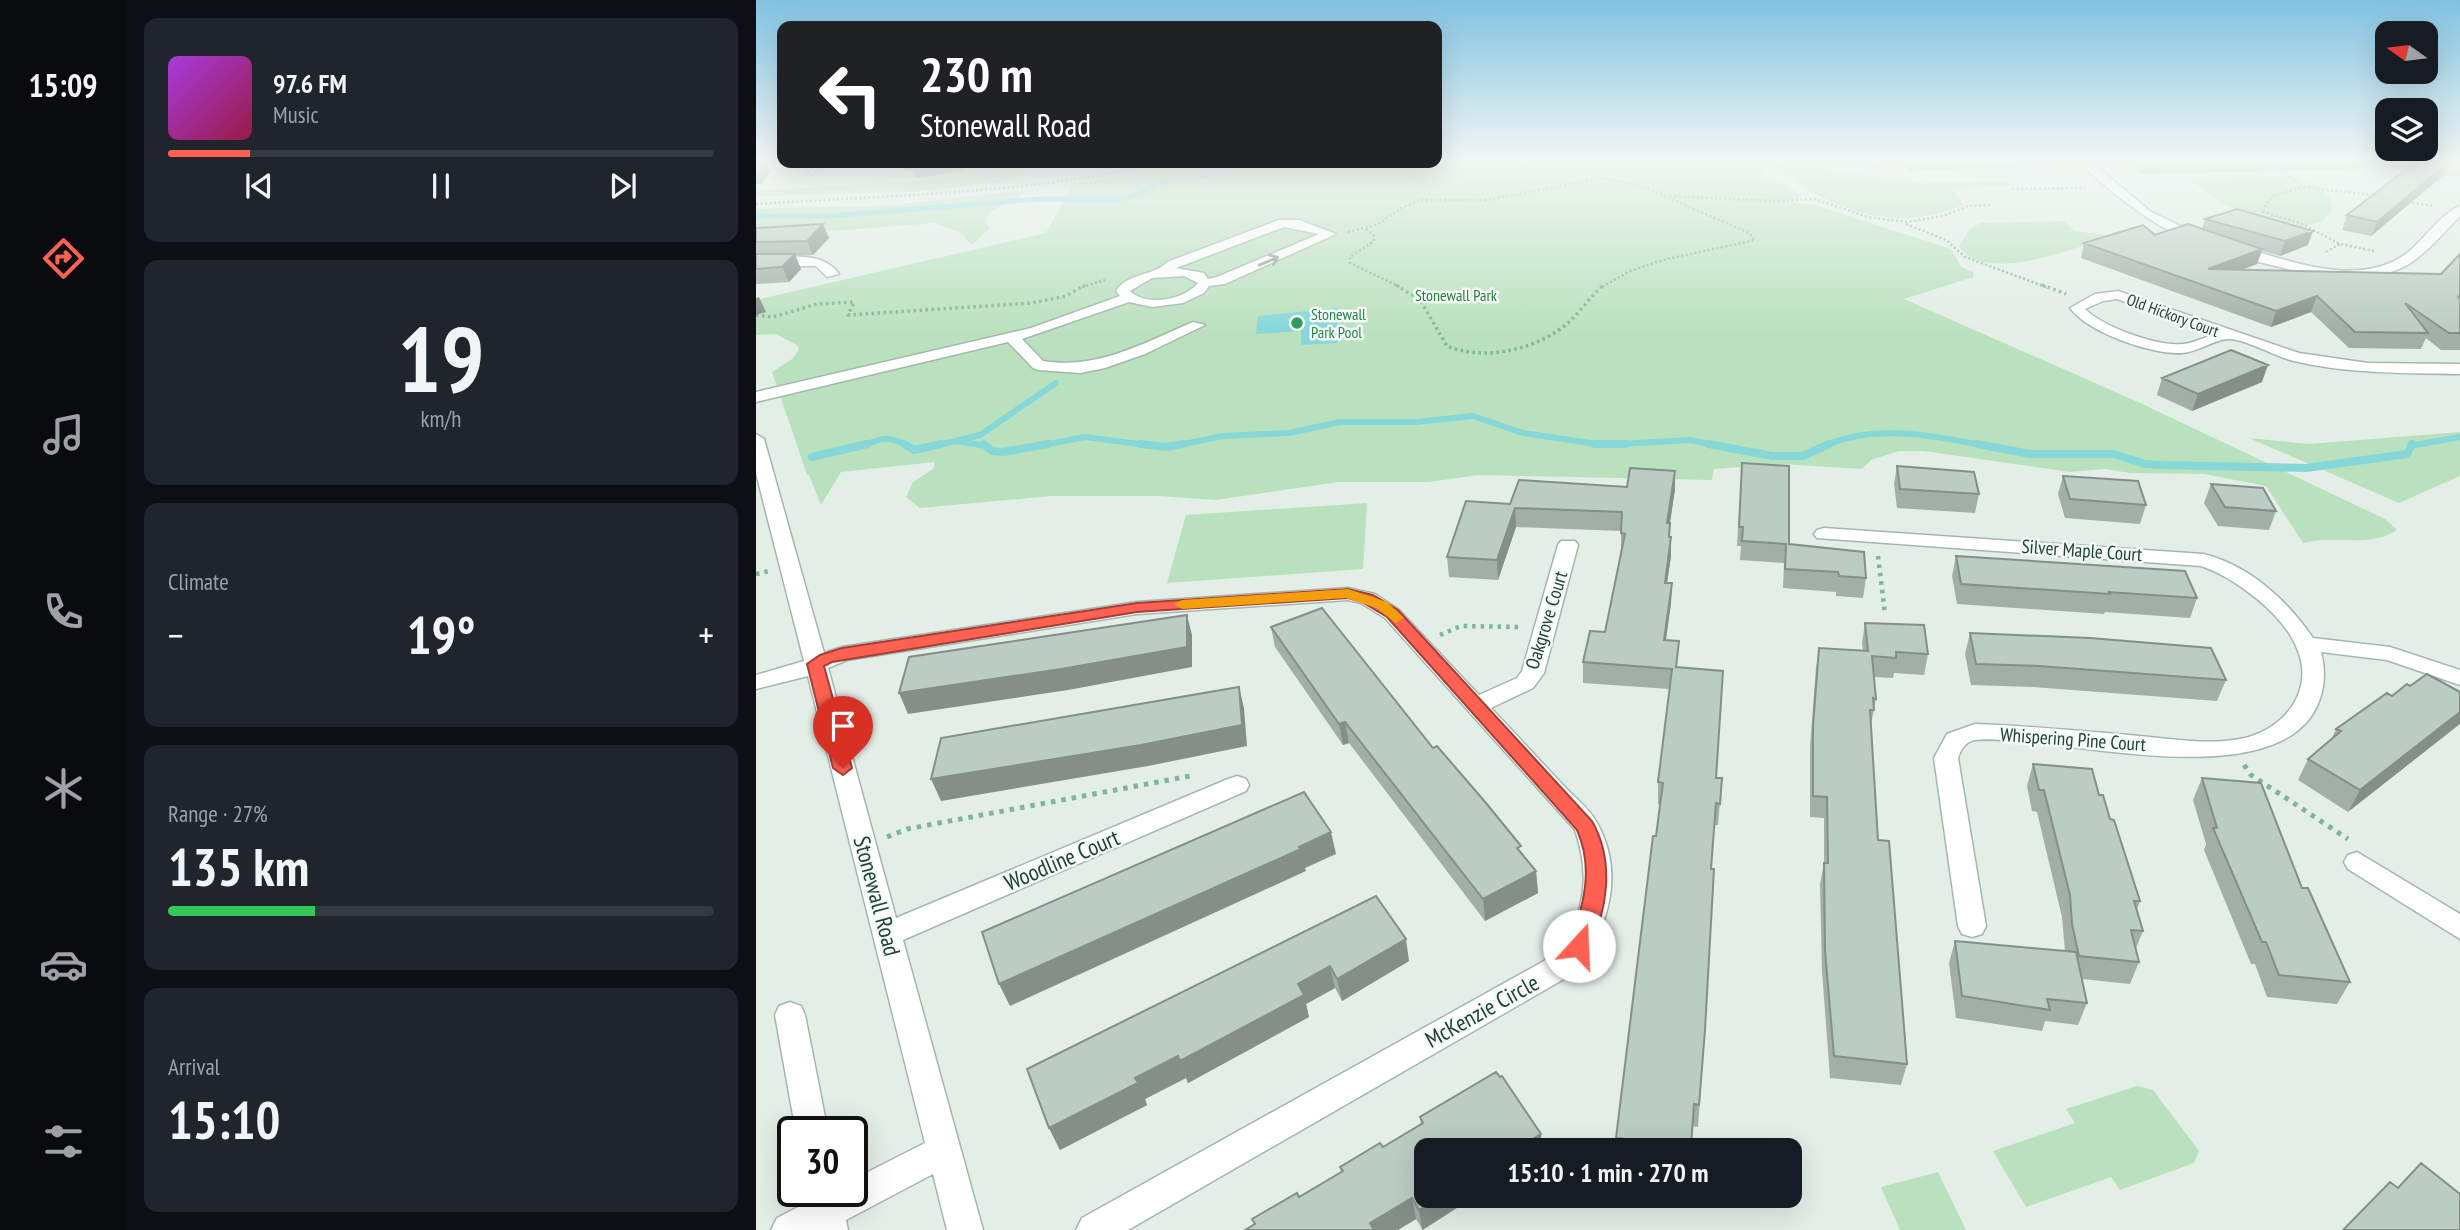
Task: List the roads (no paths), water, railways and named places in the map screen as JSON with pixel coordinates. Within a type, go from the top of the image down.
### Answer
[{"type":"street","points":[[2154,218],[2275,263],[2312,270],[2378,269],[2405,260],[2450,218]]},
{"type":"street","points":[[1128,298],[1123,291],[1134,281],[1164,272],[1193,274],[1205,282],[1220,282],[1330,234],[1299,224],[1283,223],[1172,265],[1164,272]]},
{"type":"street","points":[[756,262],[818,262],[826,265],[832,274]]},
{"type":"street","points":[[756,397],[1012,337],[1072,321],[1128,298],[1153,302],[1175,300],[1193,294],[1205,282]]},
{"type":"street","name":"Old Hickory Court","points":[[2227,334],[2185,348],[2152,345],[2080,315],[2077,308],[2086,302],[2109,295],[2127,297],[2279,352],[2343,366],[2460,369]]},
{"type":"street","points":[[1012,337],[1038,365],[1086,368],[1107,363],[1198,325]]},
{"type":"street","name":"Stonewall Road","points":[[756,439],[965,1230]]},
{"type":"street","name":"Silver Maple Court","points":[[1824,534],[2203,560],[2230,570],[2250,583],[2308,644]]},
{"type":"street","name":"Oakgrove Court","points":[[1476,706],[1525,683],[1533,673],[1568,545]]},
{"type":"street","name":"McKenzie Circle","points":[[756,682],[793,674],[842,654],[1137,608],[1348,594],[1382,605],[1586,826],[1594,845],[1598,868],[1596,890],[1579,946],[1554,970],[1094,1230]]},
{"type":"street","points":[[2308,644],[2390,654],[2460,678]]},
{"type":"street","name":"Whispering Pine Court","points":[[1972,926],[1946,758],[1950,743],[1958,736],[1975,732],[2001,732],[2208,749],[2232,748],[2258,742],[2283,731],[2299,718],[2311,695],[2314,670],[2308,644]]},
{"type":"street","name":"Woodline Court","points":[[887,934],[1237,785]]},
{"type":"street","points":[[2357,863],[2460,928]]},
{"type":"street","points":[[790,1015],[809,1116]]},
{"type":"street","points":[[789,1230],[944,1151]]},
{"type":"water","name":"Stonewall Park Pool","points":[[1337,308],[1337,343],[1301,345],[1301,331],[1256,334],[1258,316]]},
{"type":"waterway","points":[[934,446],[980,435],[1056,383]]},
{"type":"waterway","points":[[1174,446],[1223,436],[1289,433],[1340,422],[1416,422],[1473,416],[1523,433],[1596,444]]},
{"type":"waterway","points":[[1825,446],[1844,439],[1884,433],[1926,436],[1986,446]]},
{"type":"waterway","points":[[1038,446],[1085,437],[1154,446]]},
{"type":"waterway","points":[[2411,446],[2460,437]]},
{"type":"waterway","points":[[862,446],[885,439],[907,446]]},
{"type":"waterway","points":[[1620,444],[1690,440],[1718,446]]},
{"type":"waterway","points":[[956,441],[986,446]]},
{"type":"waterway","points":[[812,457],[867,444]]},
{"type":"waterway","points":[[904,444],[914,450],[941,444]]},
{"type":"waterway","points":[[986,446],[992,451],[1003,452],[1048,444]]},
{"type":"waterway","points":[[1140,444],[1166,447],[1183,444]]},
{"type":"waterway","points":[[1596,444],[1620,444]]},
{"type":"waterway","points":[[1596,444],[1620,444]]},
{"type":"waterway","points":[[1620,444],[1625,444]]},
{"type":"waterway","points":[[1709,444],[1772,456],[1803,456],[1829,444]]},
{"type":"waterway","points":[[1977,444],[2030,454],[2114,454],[2145,464],[2306,468],[2407,454],[2411,446]]},
{"type":"place","name":"Stonewall Park Pool","points":[[1297,323]]},
{"type":"park label","name":"Stonewall Park","points":[[1456,295]]}]
